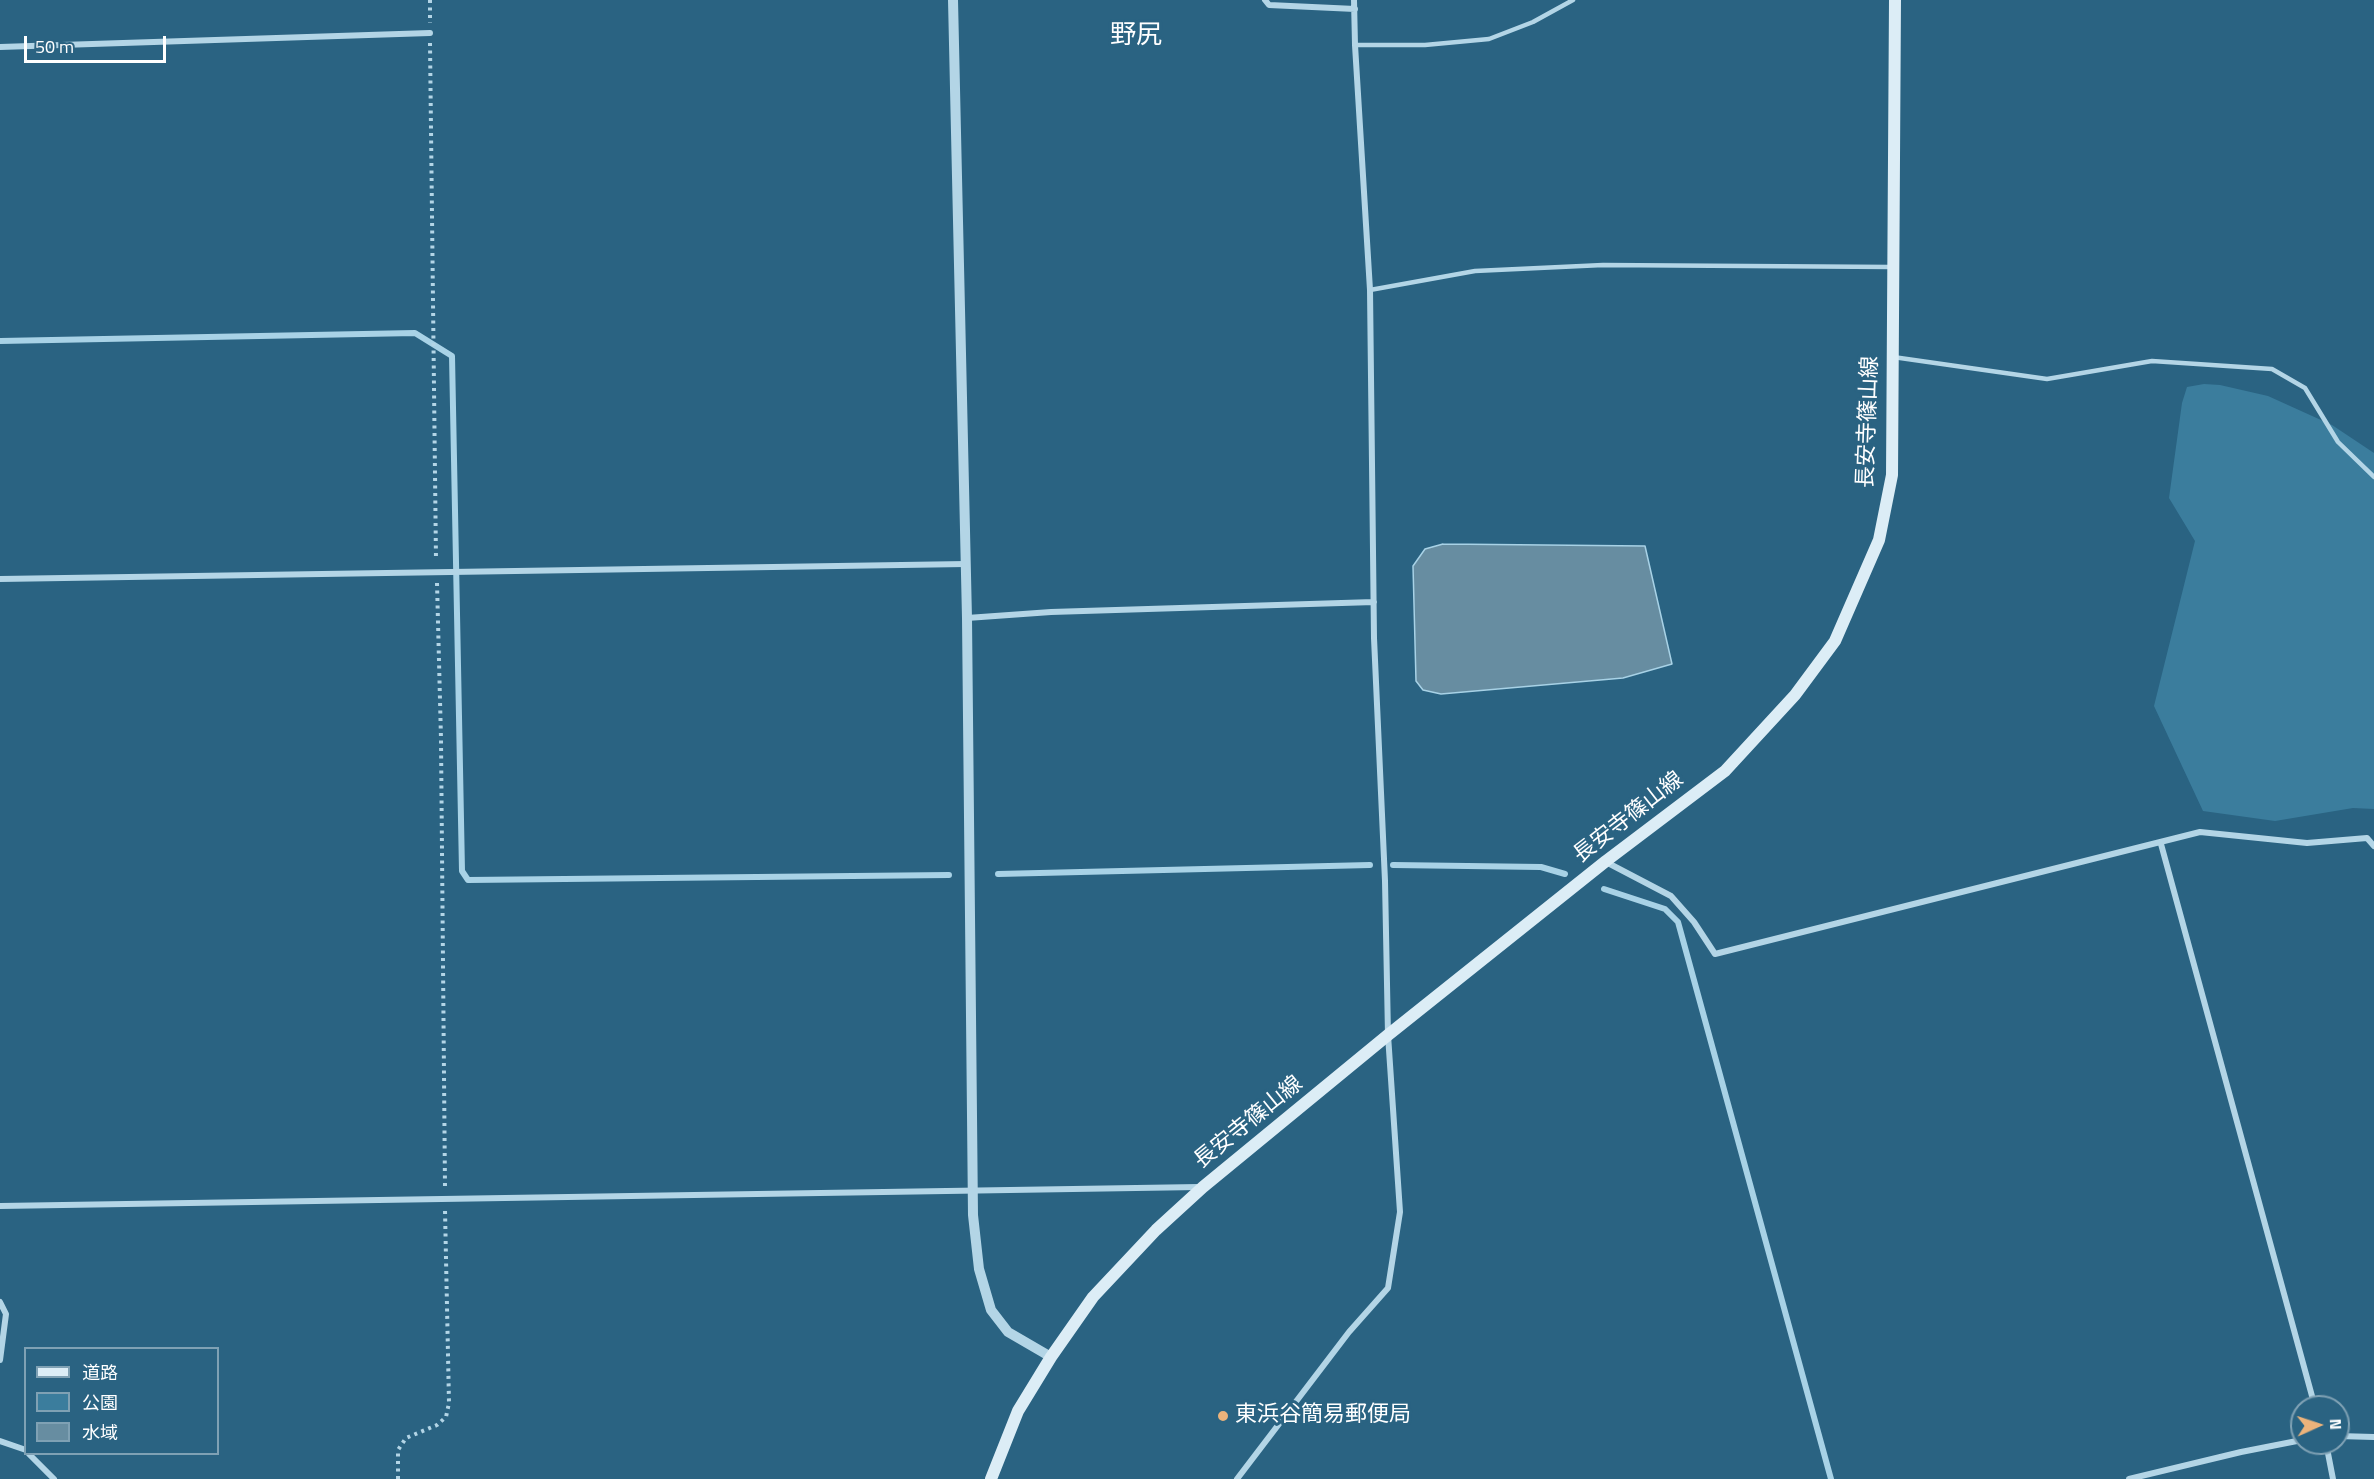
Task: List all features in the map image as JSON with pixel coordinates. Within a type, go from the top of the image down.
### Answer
[{"type":"main road","name":"長安寺篠山線","points":[[991,1479],[1018,1411],[1051,1357],[1093,1297],[1156,1230],[1203,1187],[1388,1035],[1606,861],[1725,771],[1795,695],[1835,641],[1879,540],[1892,475],[1895,0]]},
{"type":"street","points":[[953,0],[967,618],[973,1193],[979,1269],[991,1310],[1008,1332],[1051,1357]]},
{"type":"street","points":[[1265,0],[1269,5],[1354,9]]},
{"type":"street","points":[[1237,1479],[1349,1332],[1388,1288],[1400,1212],[1388,1035],[1374,602],[1371,290],[1354,45],[1354,0]]},
{"type":"street","points":[[0,47],[430,33]]},
{"type":"street","points":[[0,579],[966,564]]},
{"type":"street","points":[[967,618],[1051,612],[1374,602]]},
{"type":"street","points":[[1606,861],[1671,896],[1694,922],[1715,954],[2161,844],[2200,832],[2307,843],[2367,838],[2374,846]]},
{"type":"street","points":[[2161,844],[2312,1395]]},
{"type":"street","points":[[0,1206],[973,1193],[1203,1187]]},
{"type":"street","points":[[0,1302],[6,1314],[0,1359]]},
{"type":"street","points":[[2350,1436],[2374,1437]]},
{"type":"street","points":[[0,1441],[24,1449]]},
{"type":"street","points":[[2128,1479],[2290,1442]]},
{"type":"street","points":[[30,1455],[54,1479]]},
{"type":"street","points":[[2328,1455],[2333,1479]]},
{"type":"lane","points":[[1354,45],[1425,45],[1489,39],[1533,22],[1572,0]]},
{"type":"lane","points":[[1371,290],[1475,271],[1603,265],[1893,267]]},
{"type":"lane","points":[[1893,357],[2047,379],[2152,361],[2272,369],[2305,388],[2338,442],[2374,477]]},
{"type":"path","points":[[398,1479],[398,1450],[406,1438],[437,1425],[446,1418],[449,1403],[430,0]]},
{"type":"green space","points":[[2204,384],[2220,385],[2268,396],[2332,425],[2374,453],[2374,809],[2353,808],[2275,821],[2203,811],[2154,706],[2195,541],[2169,498],[2182,403],[2187,387]]},
{"type":"water","points":[[1443,544],[1645,546],[1672,664],[1623,678],[1441,694],[1423,690],[1416,681],[1413,566],[1425,549]]},
{"type":"waterway","points":[[0,341],[415,333],[452,356],[462,871],[468,880],[949,875]]},
{"type":"waterway","points":[[998,874],[1370,865]]},
{"type":"waterway","points":[[1393,865],[1541,867],[1565,874]]},
{"type":"waterway","points":[[1604,889],[1665,909],[1678,922],[1831,1479]]},
{"type":"place","name":"東浜谷簡易郵便局","points":[[1223,1416]]},
{"type":"district","name":"野尻","points":[[1136,37]]}]
